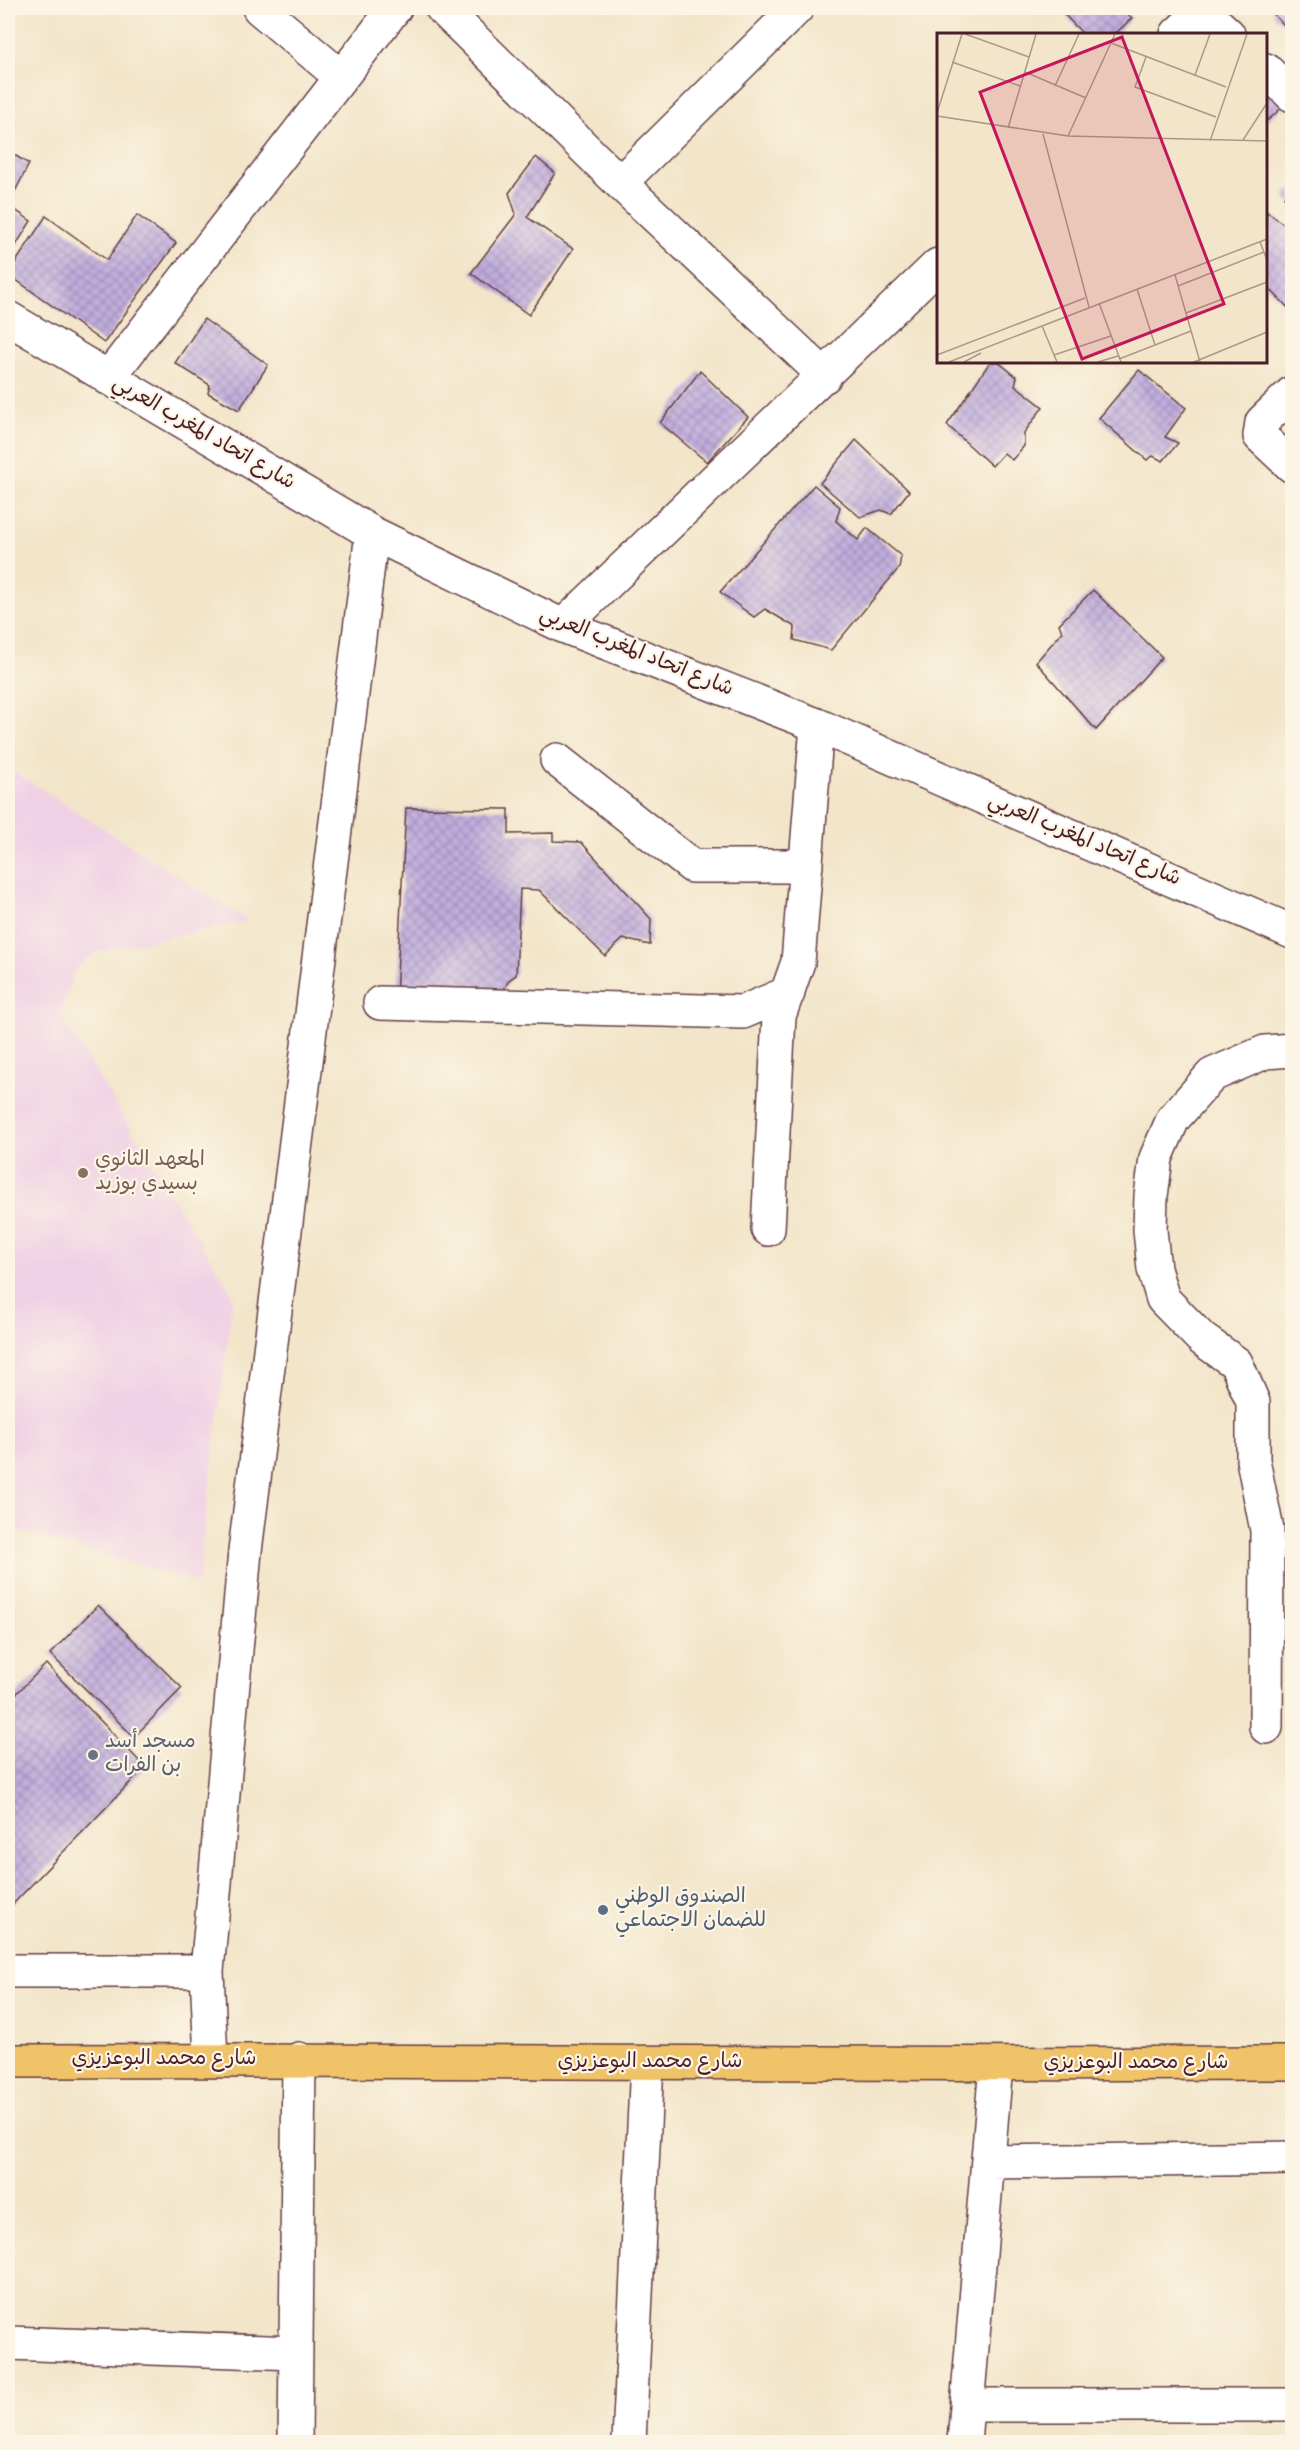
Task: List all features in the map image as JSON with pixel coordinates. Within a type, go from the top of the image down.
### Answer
[{"type":"main road","name":"شارع محمد البوعزيزي","points":[[8,2061],[299,2059],[996,2065],[1293,2063]]},
{"type":"street","points":[[259,8],[341,77]]},
{"type":"street","points":[[108,378],[395,8]]},
{"type":"street","points":[[442,8],[620,183],[825,376]]},
{"type":"street","points":[[620,183],[797,8]]},
{"type":"street","points":[[1178,33],[1203,9],[1227,33]]},
{"type":"street","points":[[1267,71],[1293,95]]},
{"type":"street","points":[[563,626],[937,268]]},
{"type":"street","name":"شارع اتحاد المغرب العربي","points":[[8,318],[372,533],[563,626],[817,725],[1293,932]]},
{"type":"street","points":[[1293,393],[1262,422],[1260,436],[1293,466]]},
{"type":"street","points":[[211,2060],[207,1971],[245,1551],[372,533]]},
{"type":"street","points":[[768,1229],[779,1016],[798,962],[817,725]]},
{"type":"street","points":[[557,760],[692,866],[806,866]]},
{"type":"street","points":[[380,1003],[743,1012],[788,993]]},
{"type":"street","points":[[1266,1727],[1267,1530],[1253,1460],[1253,1402],[1236,1363],[1202,1339],[1163,1299],[1154,1269],[1150,1230],[1150,1196],[1156,1158],[1173,1119],[1212,1075],[1265,1052],[1293,1050]]},
{"type":"street","points":[[8,1971],[207,1971]]},
{"type":"street","points":[[295,2442],[299,2059]]},
{"type":"street","points":[[629,2442],[647,2063]]},
{"type":"street","points":[[964,2442],[996,2065]]},
{"type":"street","points":[[989,2162],[1293,2158]]},
{"type":"street","points":[[8,2343],[295,2352]]},
{"type":"street","points":[[968,2405],[1293,2405]]},
{"type":"shaded area","name":"المعهد الثانوي بسيدي بوزيد","points":[[8,768],[249,921],[96,952],[76,968],[60,1014],[233,1295],[198,1582],[8,1528]]},
{"type":"building","points":[[1058,8],[1121,8],[1132,18],[1116,33],[1082,33]]},
{"type":"building","points":[[1273,8],[1292,8],[1292,33],[1274,15]]},
{"type":"building","points":[[1267,87],[1286,104],[1267,119]]},
{"type":"building","points":[[8,151],[29,164],[8,205]]},
{"type":"building","points":[[536,157],[555,173],[527,217],[573,249],[529,315],[471,273],[516,214],[509,193]]},
{"type":"building","points":[[1292,188],[1292,205],[1284,197]]},
{"type":"building","points":[[8,205],[31,221],[8,258]]},
{"type":"building","points":[[1268,212],[1292,231],[1292,312],[1267,286]]},
{"type":"building","points":[[137,215],[176,243],[104,343],[8,274],[46,216],[107,260]]},
{"type":"building","points":[[204,319],[268,365],[239,410],[208,393],[210,385],[175,363]]},
{"type":"building","points":[[989,363],[999,363],[1017,377],[1015,385],[1043,407],[1024,433],[1024,446],[1012,460],[1004,453],[992,466],[947,425]]},
{"type":"building","points":[[1139,370],[1186,408],[1165,437],[1178,443],[1163,461],[1153,456],[1147,460],[1099,418]]},
{"type":"building","points":[[700,371],[748,417],[707,462],[660,423]]},
{"type":"building","points":[[856,440],[909,491],[891,514],[881,510],[860,517],[820,483]]},
{"type":"building","points":[[814,485],[840,507],[836,521],[858,540],[867,528],[901,556],[899,568],[831,650],[794,640],[795,627],[765,609],[754,617],[720,592]]},
{"type":"building","points":[[1093,590],[1162,657],[1096,730],[1036,662],[1062,632],[1059,624]]},
{"type":"building","points":[[406,808],[509,809],[509,834],[553,833],[553,841],[581,842],[651,919],[650,945],[623,939],[605,956],[539,890],[520,889],[516,975],[509,980],[499,999],[396,996]]},
{"type":"building","points":[[98,1605],[182,1688],[134,1737],[50,1654]]},
{"type":"building","points":[[46,1664],[145,1767],[13,1904],[8,1904],[8,1702]]},
{"type":"place","name":"المعهد الثانوي بسيدي بوزيد","points":[[83,1173]]},
{"type":"place","name":"مسجد أسد بن الفرات","points":[[93,1755]]},
{"type":"place","name":"الصندوق الوطني للضمان الاجتماعي","points":[[603,1910]]}]
